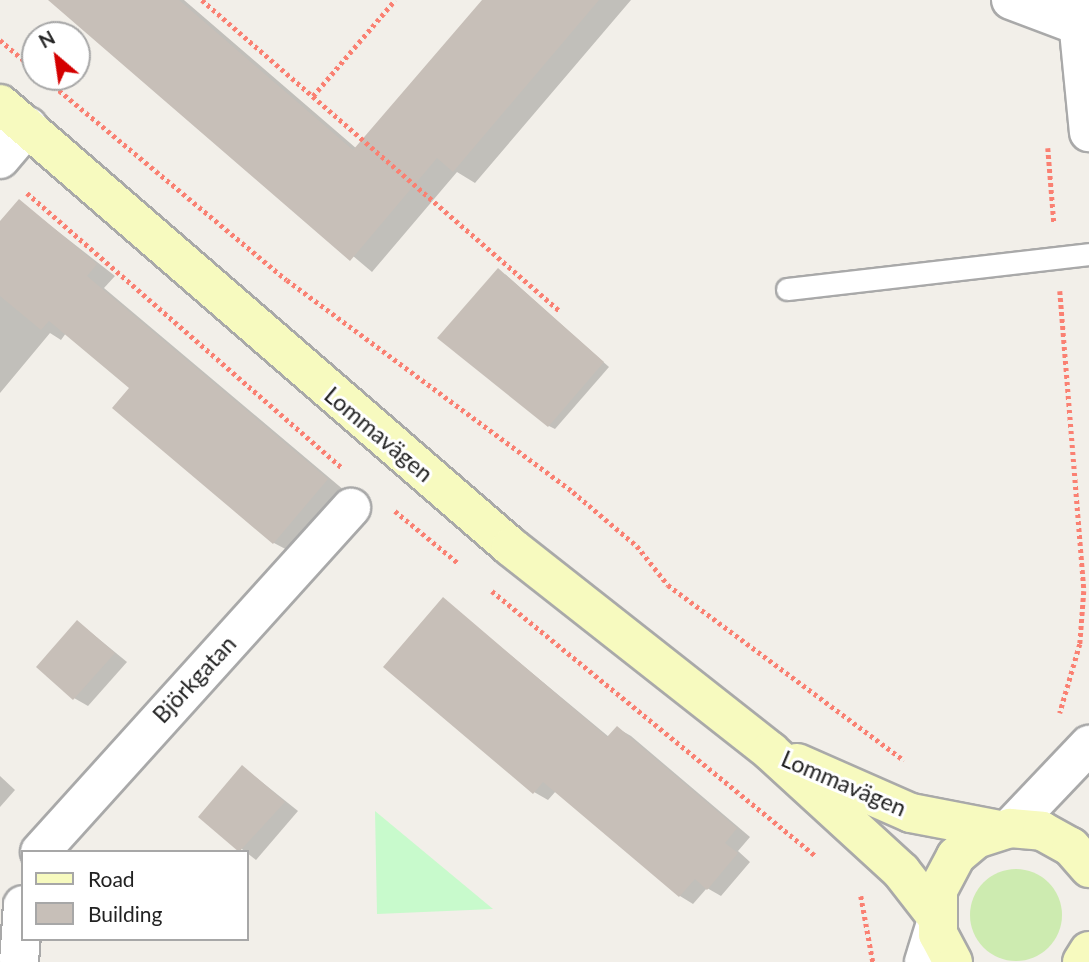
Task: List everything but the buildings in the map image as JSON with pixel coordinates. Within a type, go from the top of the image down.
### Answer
[{"type":"street","points":[[1011,0],[1076,12],[1089,132]]},
{"type":"street","points":[[0,159],[14,115]]},
{"type":"street","name":"Lommavägen","points":[[14,115],[511,547],[770,751],[901,871],[936,919],[953,962]]},
{"type":"street","name":"Björkgatan","points":[[42,850],[351,508]]},
{"type":"street","points":[[924,962],[936,919],[938,890],[956,856],[1005,829],[1089,746]]},
{"type":"street","name":"Lommavägen","points":[[770,751],[911,813],[1052,835],[1089,868]]},
{"type":"street","points":[[19,962],[21,934]]},
{"type":"street","points":[[1082,962],[1089,951]]},
{"type":"lane","points":[[787,289],[1058,261],[1089,254]]},
{"type":"path","points":[[202,0],[560,311]]},
{"type":"path","points":[[313,96],[395,0]]},
{"type":"path","points":[[0,40],[21,59]]},
{"type":"path","points":[[59,91],[287,280],[573,492],[637,545],[668,585],[906,761]]},
{"type":"path","points":[[1047,135],[1084,591],[1080,644],[1054,729]]},
{"type":"green space","points":[[375,811],[493,909],[377,914]]},
{"type":"green space","points":[[1016,869],[1034,872],[1049,882],[1059,897],[1062,915],[1059,933],[1049,948],[1034,958],[1016,961],[998,958],[983,948],[973,933],[970,915],[973,897],[983,882],[998,872]]}]
